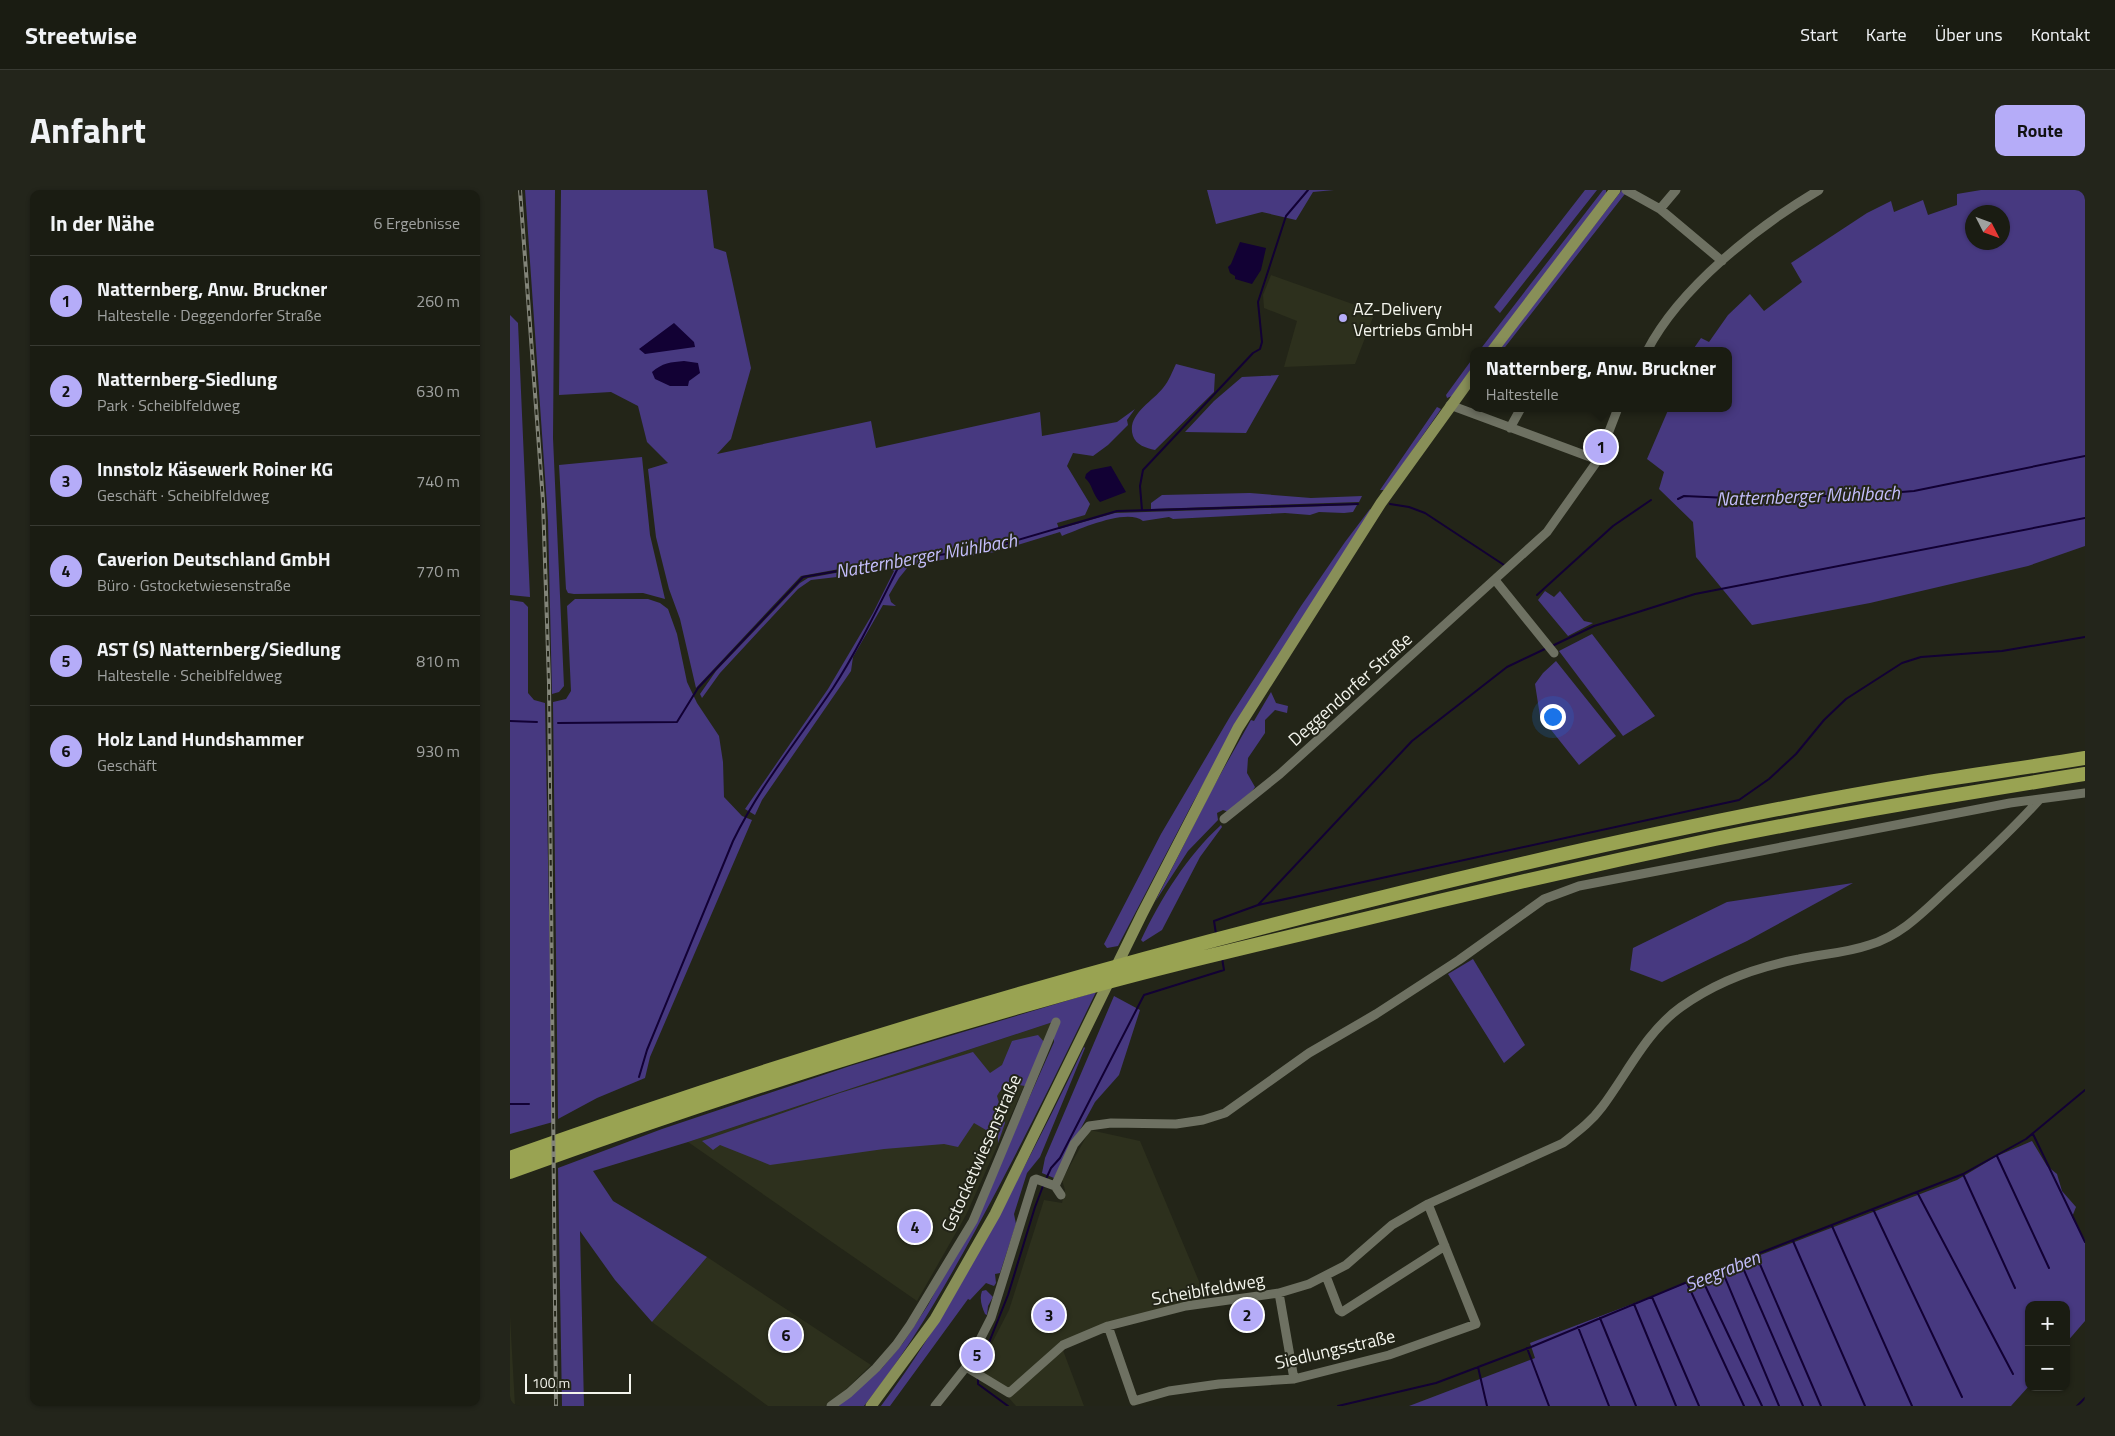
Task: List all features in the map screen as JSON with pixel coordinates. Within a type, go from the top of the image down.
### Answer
[{"type":"highway","points":[[510,1158],[717,1086],[940,1016],[1208,941],[1490,871],[1712,823],[1920,784],[2085,758]]},
{"type":"highway","points":[[510,1172],[714,1102],[948,1027],[1053,997],[1228,952],[1496,887],[1717,838],[1924,800],[2085,774]]},
{"type":"highway","points":[[510,1182],[586,1151],[598,1142]]},
{"type":"main road","points":[[1495,347],[1615,190]]},
{"type":"main road","points":[[871,1406],[935,1319],[995,1214],[1142,914],[1238,728],[1381,503],[1470,379]]},
{"type":"street","points":[[1626,190],[1660,209],[1722,261]]},
{"type":"street","points":[[1660,209],[1676,190]]},
{"type":"street","points":[[1649,347],[1654,337],[1689,294],[1722,261],[1785,211],[1819,190]]},
{"type":"street","points":[[1450,405],[1598,460]]},
{"type":"street","points":[[1510,428],[1519,412]]},
{"type":"street","name":"Deggendorfer Straße","points":[[1224,819],[1280,774],[1547,532],[1598,460],[1616,412]]},
{"type":"street","points":[[1495,580],[1551,649]]},
{"type":"street","points":[[1048,1184],[1074,1144],[1089,1126],[1111,1123],[1176,1124],[1203,1120],[1225,1113],[1309,1053],[1376,1014],[1459,960],[1544,899],[1579,886],[2040,799],[2085,793]]},
{"type":"street","name":"Scheiblfeldweg","points":[[966,1367],[1008,1393],[1063,1345],[1108,1326],[1186,1306],[1279,1293],[1309,1284],[1326,1276],[1346,1265],[1392,1225],[1428,1204],[1563,1143],[1582,1128],[1600,1109],[1645,1044],[1661,1025],[1680,1008],[1705,992],[1739,975],[1767,966],[1870,945],[1893,936],[1909,926],[1986,856],[2040,799]]},
{"type":"street","name":"Gstocketwiesenstraße","points":[[831,1406],[863,1380],[896,1345],[973,1221],[1056,1022]]},
{"type":"street","points":[[935,1406],[966,1367],[982,1338],[1000,1295],[1028,1192],[1035,1179],[1048,1184],[1061,1195]]},
{"type":"street","name":"Siedlungsstraße","points":[[1108,1326],[1134,1401],[1169,1392],[1219,1384],[1294,1379],[1390,1355],[1476,1324],[1428,1204]]},
{"type":"street","name":"Siedlungsstraße","points":[[1326,1276],[1339,1310],[1342,1312],[1445,1246]]},
{"type":"street","points":[[1279,1293],[1294,1379]]},
{"type":"shaded area","points":[[525,190],[555,190],[553,438],[564,686],[559,692],[552,694],[548,520]]},
{"type":"shaded area","points":[[561,190],[707,190],[714,248],[726,252],[751,368],[731,439],[717,454],[871,421],[876,448],[1040,412],[1042,436],[1117,422],[1135,409],[1127,420],[1128,425],[1108,445],[1093,456],[1073,453],[1067,466],[1090,504],[1085,515],[1057,523],[1059,529],[1115,513],[1357,505],[1353,512],[1319,512],[1310,515],[1285,513],[1173,519],[1169,517],[1143,521],[1136,518],[1115,518],[1062,536],[1060,532],[995,552],[922,563],[908,567],[889,595],[891,602],[896,606],[883,605],[853,657],[851,671],[762,800],[755,815],[745,809],[828,689],[873,613],[894,571],[878,567],[870,569],[863,574],[811,580],[798,589],[720,673],[702,698],[700,694],[716,671],[800,583],[808,578],[868,567],[867,564],[801,576],[696,688],[680,619],[669,589],[656,537],[648,469],[668,463],[647,442],[638,406],[611,392],[559,395]]},
{"type":"shaded area","points":[[1207,190],[1334,190],[1313,192],[1296,220],[1262,212],[1216,224]]},
{"type":"shaded area","points":[[1585,190],[1597,190],[1500,313],[1494,307]]},
{"type":"shaded area","points":[[1603,190],[1606,190],[1606,195],[1490,347],[1482,347]]},
{"type":"shaded area","points":[[1622,190],[1628,190],[1505,347],[1500,347]]},
{"type":"shaded area","points":[[1981,190],[2085,190],[2085,546],[2028,566],[1870,603],[1752,625],[1696,557],[1693,522],[1659,489],[1664,472],[1647,459],[1667,412],[1732,412],[1732,347],[1695,347],[1701,338],[1709,342],[1728,315],[1750,294],[1764,311],[1802,282],[1791,263],[1867,213],[1891,201],[1894,212],[1923,200],[1928,215],[1957,205],[1957,194]]},
{"type":"shaded area","points":[[1240,242],[1266,248],[1261,270],[1252,284],[1235,279],[1235,276],[1230,273],[1228,267]]},
{"type":"shaded area","points":[[1271,275],[1375,312],[1355,364],[1284,367],[1297,321],[1264,308],[1263,295]]},
{"type":"shaded area","points":[[510,315],[518,323],[530,597],[510,595]]},
{"type":"shaded area","points":[[674,323],[694,342],[695,347],[645,354],[639,349]]},
{"type":"shaded area","points":[[684,361],[698,363],[700,373],[689,381],[688,386],[670,386],[655,379],[652,372],[659,367]]},
{"type":"shaded area","points":[[1470,362],[1470,372],[1452,396],[1447,398],[1446,395]]},
{"type":"shaded area","points":[[1176,364],[1215,374],[1214,392],[1155,450],[1142,446],[1134,439],[1133,422],[1141,409],[1165,385]]},
{"type":"shaded area","points":[[1279,375],[1246,433],[1185,432],[1214,401],[1242,377]]},
{"type":"shaded area","points":[[1437,407],[1441,409],[1385,490],[1380,490]]},
{"type":"shaded area","points":[[642,457],[650,535],[665,599],[643,593],[568,593],[566,589],[559,465]]},
{"type":"shaded area","points":[[1111,466],[1126,492],[1100,502],[1085,478],[1086,474],[1091,470]]},
{"type":"shaded area","points":[[1250,493],[1311,498],[1362,496],[1359,502],[1151,509],[1151,503],[1162,495]]},
{"type":"shaded area","points":[[1370,509],[1233,731],[1191,806],[1118,946],[1107,948],[1104,944],[1161,834],[1231,715],[1301,606]]},
{"type":"shaded area","points":[[1545,591],[1554,597],[1560,591],[1584,621],[1593,623],[1568,636],[1538,600]]},
{"type":"shaded area","points":[[575,599],[648,599],[660,603],[668,609],[677,634],[687,682],[697,703],[719,736],[723,762],[724,797],[742,816],[752,820],[650,1057],[645,1078],[597,1098],[558,1119],[553,702],[566,699],[571,691],[567,606]]},
{"type":"shaded area","points":[[510,600],[523,602],[528,607],[528,693],[534,700],[545,703],[553,1122],[510,1134]]},
{"type":"shaded area","points":[[1592,634],[1655,716],[1623,736],[1559,651]]},
{"type":"shaded area","points":[[1556,661],[1616,736],[1579,765],[1540,716],[1535,684],[1543,673]]},
{"type":"shaded area","points":[[1271,692],[1276,703],[1288,706],[1287,713],[1275,710],[1265,720],[1265,733],[1248,758],[1247,773],[1255,787],[1229,812],[1223,810],[1217,813],[1218,820],[1188,851],[1155,902],[1211,791],[1251,720],[1254,721]]},
{"type":"shaded area","points":[[1221,825],[1222,827],[1200,857],[1162,930],[1143,942],[1141,940],[1149,924],[1176,878],[1197,850]]},
{"type":"shaded area","points":[[1853,883],[1747,941],[1662,982],[1630,970],[1633,948],[1727,902]]},
{"type":"shaded area","points":[[1473,959],[1525,1045],[1504,1063],[1448,974]]},
{"type":"shaded area","points":[[1096,992],[1052,1083],[961,1256],[909,1343],[864,1406],[838,1406],[882,1368],[903,1343],[928,1305],[977,1215],[1054,1042],[1053,1022],[688,1142],[593,1171],[613,1201],[707,1257],[652,1322],[615,1280],[580,1231],[584,1406],[562,1406],[558,1168],[662,1129],[850,1066]]},
{"type":"shaded area","points":[[1114,996],[1140,1010],[1119,1075],[1095,1102],[1054,1178],[1042,1173],[1045,1158]]},
{"type":"shaded area","points":[[1053,1022],[966,1215],[917,1301],[688,1142]]},
{"type":"shaded area","points":[[1038,1035],[1045,1043],[1026,1086],[1006,1086],[997,1096],[1005,1123],[998,1143],[998,1137],[974,1123],[958,1147],[944,1144],[884,1149],[770,1165],[720,1145],[713,1150],[702,1141],[840,1093],[973,1052],[990,1073],[1002,1065],[1012,1041]]},
{"type":"shaded area","points":[[1084,1047],[1040,1157],[1027,1173],[1014,1214],[1016,1224],[1000,1273],[995,1274],[996,1283],[994,1286],[986,1283],[970,1300],[968,1299],[890,1406],[881,1406],[932,1331],[993,1226]]},
{"type":"shaded area","points":[[1090,1130],[1140,1141],[1206,1298],[1134,1317],[1061,1345],[1084,1406],[1016,1406],[1008,1397],[975,1376],[1009,1310],[1044,1200],[1062,1203],[1065,1190],[1062,1180]]},
{"type":"shaded area","points":[[2032,1141],[2047,1166],[2057,1174],[2062,1191],[2076,1207],[2072,1217],[2085,1240],[2085,1321],[2070,1338],[2070,1301],[2025,1301],[2025,1390],[2011,1406],[1409,1406],[1535,1358],[1530,1343],[1957,1180],[1997,1156]]},
{"type":"shaded area","points":[[707,1257],[871,1365],[836,1399],[825,1406],[768,1406],[652,1322]]},
{"type":"shaded area","points":[[986,1290],[993,1297],[988,1306],[987,1315],[981,1300],[982,1291]]},
{"type":"shaded area","points":[[1252,1303],[1257,1326],[1241,1331],[1237,1305]]},
{"type":"shaded area","points":[[510,1316],[515,1406],[510,1406]]},
{"type":"waterway","points":[[1142,510],[1140,486],[1143,470],[1253,353],[1260,349],[1262,342],[1258,302],[1286,216],[1308,190]]},
{"type":"waterway","name":"Natternberger Mühlbach","points":[[1678,499],[1684,496],[1751,499],[1811,495],[1839,497],[1914,491],[2085,456]]},
{"type":"waterway","name":"Natternberger Mühlbach","points":[[1537,595],[1613,526],[1651,500]]},
{"type":"waterway","name":"Natternberger Mühlbach","points":[[558,723],[677,722],[698,688],[803,577],[902,560],[990,548],[1117,511],[1358,504]]},
{"type":"waterway","name":"Natternberger Mühlbach","points":[[1390,504],[1409,507],[1425,513],[1504,565]]},
{"type":"waterway","points":[[1552,646],[1594,626],[1695,594],[2085,518]]},
{"type":"waterway","points":[[639,1077],[647,1050],[733,841],[768,781],[843,673],[902,560]]},
{"type":"waterway","points":[[1258,905],[1739,800],[1769,779],[1796,754],[1824,720],[1846,699],[1902,663],[1921,657],[2002,651],[2085,637]]},
{"type":"waterway","points":[[1216,934],[1214,921],[1258,905],[1412,741],[1507,667],[1547,648]]},
{"type":"waterway","name":"Natternberger Mühlbach","points":[[510,721],[537,722]]},
{"type":"waterway","points":[[1046,1179],[1051,1168],[1060,1158],[1144,995],[1224,970],[1222,958]]},
{"type":"waterway","name":"Seegraben","points":[[1338,1406],[1436,1383],[1531,1347],[1721,1268],[1963,1174],[2026,1139],[2085,1090]]},
{"type":"waterway","points":[[510,1104],[529,1104]]},
{"type":"waterway","points":[[2033,1134],[2085,1242]]},
{"type":"waterway","points":[[1997,1156],[2049,1268]]},
{"type":"waterway","points":[[1963,1174],[2015,1288]]},
{"type":"waterway","points":[[979,1372],[980,1365],[1008,1295],[1043,1186]]},
{"type":"waterway","points":[[1917,1192],[2013,1374]]},
{"type":"waterway","points":[[1873,1209],[1962,1397]]},
{"type":"waterway","points":[[1832,1226],[1912,1406]]},
{"type":"waterway","points":[[1793,1241],[1865,1406]]},
{"type":"waterway","points":[[1756,1255],[1821,1406]]},
{"type":"waterway","points":[[1740,1261],[1803,1406]]},
{"type":"waterway","points":[[1721,1268],[1779,1406]]},
{"type":"waterway","points":[[1701,1277],[1762,1406]]},
{"type":"waterway","points":[[1687,1283],[1744,1406]]},
{"type":"waterway","points":[[1652,1297],[1699,1406]]},
{"type":"waterway","points":[[1634,1304],[1676,1406]]},
{"type":"waterway","points":[[1600,1318],[1636,1406]]},
{"type":"waterway","points":[[1578,1327],[1609,1406]]},
{"type":"waterway","points":[[1527,1348],[1549,1406]]},
{"type":"waterway","points":[[1478,1367],[1487,1406]]},
{"type":"waterway","points":[[978,1379],[978,1384],[1008,1406]]},
{"type":"waterway","points":[[2077,1406],[2085,1398]]},
{"type":"railway","points":[[520,190],[543,501],[549,683],[556,1406]]},
{"type":"place","name":"AZ-Delivery Vertriebs GmbH","points":[[1343,318]]},
{"type":"place","name":"Natternberg, Anw. Bruckner","points":[[1601,447]]},
{"type":"place","name":"Caverion Deutschland GmbH","points":[[915,1227]]},
{"type":"place","name":"Innstolz Käsewerk Roiner KG","points":[[1049,1315]]},
{"type":"place","name":"Natternberg-Siedlung","points":[[1247,1315]]},
{"type":"place","name":"Holz Land Hundshammer","points":[[786,1335]]},
{"type":"place","name":"AST (S) Natternberg/Siedlung","points":[[977,1355]]}]
